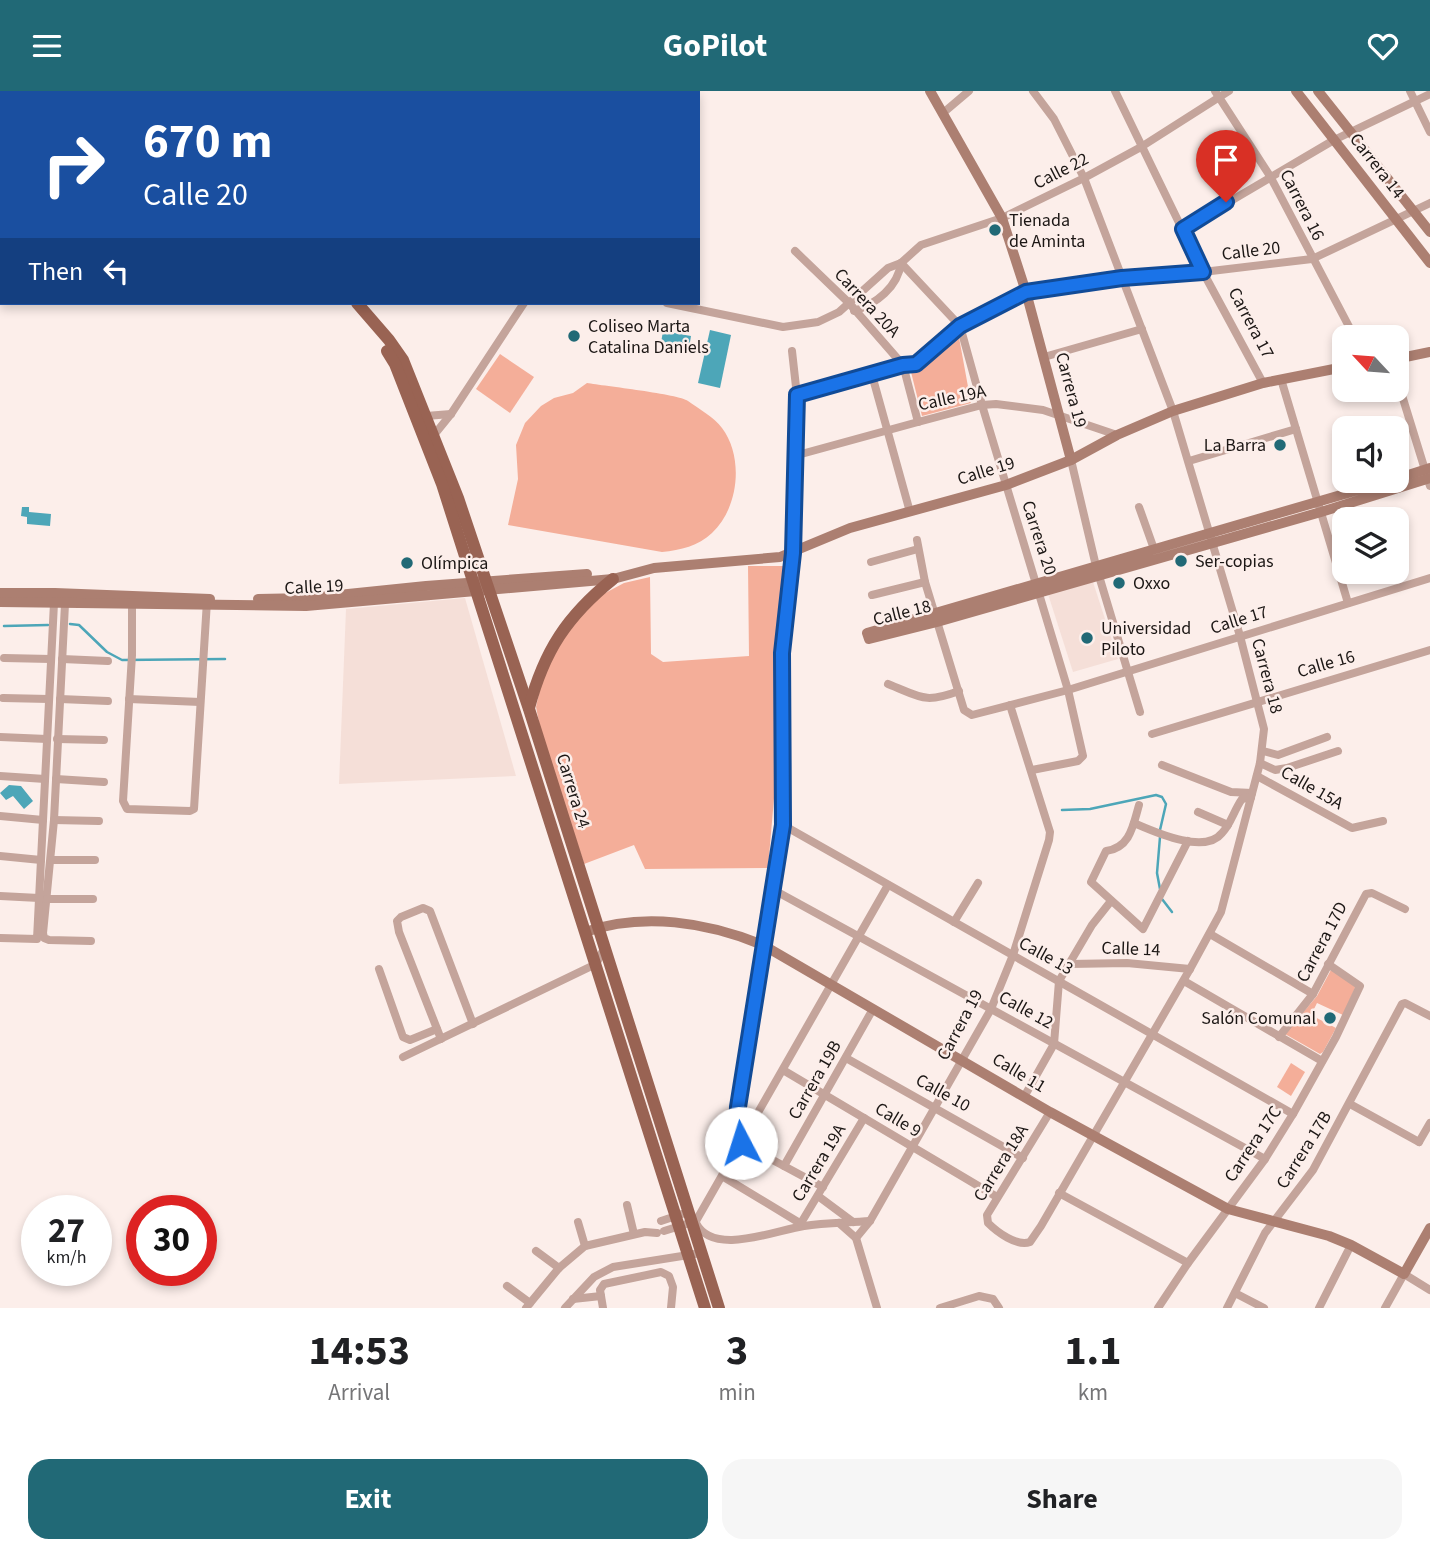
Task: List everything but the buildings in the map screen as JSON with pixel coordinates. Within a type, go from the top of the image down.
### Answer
[{"type":"main road","name":"Carrera 24","points":[[348,305],[380,341],[395,364],[529,709],[591,930],[596,964],[686,1220]]},
{"type":"main road","name":"Carrera 24","points":[[359,305],[389,339],[403,360],[458,498],[481,587],[591,930],[604,949],[686,1220],[705,1308]]},
{"type":"main road","points":[[529,709],[537,678],[567,622],[613,579]]},
{"type":"main road","name":"Carrera 24","points":[[695,1255],[719,1308]]},
{"type":"street","name":"Carrera 19","points":[[930,91],[1002,218],[1044,357],[1097,570],[1140,712]]},
{"type":"street","points":[[943,113],[969,91]]},
{"type":"street","name":"Carrera 18","points":[[995,1230],[1020,1244],[1027,1244],[1032,1239],[1210,934],[1225,899],[1263,751],[1264,729],[1240,636],[1173,411],[1084,178],[1054,119],[1033,91]]},
{"type":"street","name":"Carrera 17","points":[[1115,91],[1203,272],[1263,383]]},
{"type":"street","name":"Calle 22","points":[[677,305],[783,327],[818,322],[839,312],[888,268],[901,263],[921,245],[1002,218],[1084,178],[1141,147],[1217,94],[1229,91]]},
{"type":"street","name":"Carrera 14","points":[[1296,91],[1430,263]]},
{"type":"street","name":"Carrera 14","points":[[1318,91],[1430,232]]},
{"type":"street","points":[[1410,91],[1430,132]]},
{"type":"street","name":"Carrera 16","points":[[1217,94],[1270,176],[1348,325]]},
{"type":"street","points":[[1183,229],[1334,140],[1430,94]]},
{"type":"street","name":"Calle 20","points":[[797,395],[903,365],[916,364],[960,326],[1026,292],[1122,278],[1312,259],[1430,203]]},
{"type":"street","name":"Carrera 20A","points":[[795,251],[856,310],[903,365],[918,422]]},
{"type":"street","name":"Calle 22","points":[[839,312],[865,307],[889,289],[899,276],[901,263]]},
{"type":"street","name":"Carrera 20","points":[[901,263],[960,326],[1068,690],[1083,756],[1078,761],[1032,770]]},
{"type":"street","points":[[434,435],[451,414],[523,305]]},
{"type":"street","points":[[1044,357],[1142,328]]},
{"type":"street","points":[[792,351],[797,395],[793,553],[782,653],[783,825],[762,945],[737,1126],[741,1143],[823,1187]]},
{"type":"street","points":[[1409,356],[1430,352]]},
{"type":"street","name":"Calle 19","points":[[0,593],[207,603],[481,587],[780,557],[850,528],[1006,485],[1070,460],[1117,435],[1173,411],[1263,383],[1332,369]]},
{"type":"street","points":[[872,375],[910,512]]},
{"type":"street","name":"Carrera 17","points":[[1281,379],[1348,603]]},
{"type":"street","points":[[1405,403],[1428,476],[1409,478]]},
{"type":"street","name":"Calle 19A","points":[[794,456],[982,405],[996,404],[1043,409],[1117,435]]},
{"type":"street","points":[[426,416],[451,414]]},
{"type":"street","points":[[1189,461],[1296,429]]},
{"type":"street","name":"Calle 18","points":[[936,618],[867,633],[869,639],[1097,570],[1428,476]]},
{"type":"street","name":"Calle 18","points":[[1320,507],[1357,493]]},
{"type":"street","points":[[1139,507],[1154,549]]},
{"type":"street","name":"Calle 18","points":[[1097,570],[1154,549],[1211,537]]},
{"type":"street","points":[[871,562],[918,544],[925,582],[959,691],[938,699],[928,699],[888,684]]},
{"type":"street","name":"Calle 19","points":[[544,581],[613,579],[628,573]]},
{"type":"street","name":"Calle 17","points":[[959,691],[964,710],[977,715],[1068,690],[1430,578]]},
{"type":"street","points":[[872,594],[925,582]]},
{"type":"street","points":[[60,598],[51,659],[41,860],[44,938],[54,941],[91,941]]},
{"type":"street","points":[[0,937],[37,939],[51,860],[61,699],[60,598]]},
{"type":"street","name":"Calle 19","points":[[0,602],[60,598]]},
{"type":"street","points":[[132,600],[132,659],[123,801],[127,809],[145,810],[194,809],[207,603]]},
{"type":"street","name":"Calle 16","points":[[1152,734],[1257,700],[1430,650]]},
{"type":"street","points":[[5,658],[51,659]]},
{"type":"street","points":[[62,659],[108,661]]},
{"type":"street","points":[[3,698],[49,699]]},
{"type":"street","points":[[61,699],[108,701]]},
{"type":"street","points":[[129,699],[200,702]]},
{"type":"street","points":[[1010,705],[1032,770]]},
{"type":"street","points":[[0,737],[47,739]]},
{"type":"street","points":[[1263,751],[1278,755],[1327,737]]},
{"type":"street","points":[[57,739],[104,740]]},
{"type":"street","points":[[1260,763],[1275,770],[1338,751]]},
{"type":"street","points":[[1162,765],[1231,792],[1252,795]]},
{"type":"street","name":"Carrera 19","points":[[856,1238],[870,1221],[992,1009],[1013,955],[1050,832],[1032,770]]},
{"type":"street","points":[[0,776],[45,779]]},
{"type":"street","name":"Calle 15A","points":[[1257,776],[1352,828],[1383,821]]},
{"type":"street","points":[[56,779],[104,782]]},
{"type":"street","points":[[1134,823],[1159,833],[1206,843],[1222,835],[1242,799],[1252,795]]},
{"type":"street","points":[[1139,805],[1126,843],[1106,851],[1091,880],[1093,886],[1143,929],[1188,841]]},
{"type":"street","points":[[1198,812],[1228,825]]},
{"type":"street","points":[[0,816],[43,820]]},
{"type":"street","points":[[54,820],[99,821]]},
{"type":"street","name":"Calle 13","points":[[783,825],[1293,1114]]},
{"type":"street","points":[[0,856],[41,860]]},
{"type":"street","points":[[51,860],[95,860]]},
{"type":"street","points":[[954,922],[978,883]]},
{"type":"street","points":[[507,1286],[528,1306],[559,1268],[585,1246],[686,1220],[722,1176],[888,885]]},
{"type":"street","name":"Calle 12","points":[[772,889],[1265,1159]]},
{"type":"street","name":"Carrera 17D","points":[[1279,1037],[1313,993],[1366,894],[1372,893],[1405,909]]},
{"type":"street","points":[[0,896],[93,899]]},
{"type":"street","points":[[1024,1097],[1054,1044],[1059,981],[1092,925],[1111,901]]},
{"type":"street","points":[[441,1039],[397,925],[401,917],[423,908],[430,911],[473,1024]]},
{"type":"street","name":"Calle 11","points":[[591,930],[624,922],[662,920],[725,932],[762,945],[1050,1112],[1228,1209],[1329,1236],[1351,1245],[1430,1290]]},
{"type":"street","points":[[1210,934],[1313,993]]},
{"type":"street","points":[[403,1057],[596,964],[604,949]]},
{"type":"street","name":"Calle 14","points":[[1070,964],[1127,963],[1190,969]]},
{"type":"street","name":"Carrera 17C","points":[[1158,1308],[1265,1159],[1293,1114],[1359,989],[1357,982],[1328,964]]},
{"type":"street","points":[[379,969],[403,1037],[414,1039],[437,1029]]},
{"type":"street","points":[[1184,981],[1322,1061]]},
{"type":"street","name":"Carrera 17B","points":[[1227,1308],[1265,1233],[1313,1170],[1401,1005],[1405,1003],[1430,1016]]},
{"type":"street","name":"Carrera 19B","points":[[783,1166],[873,1009]]},
{"type":"street","name":"Calle 10","points":[[846,1058],[1023,1158]]},
{"type":"street","name":"Calle 9","points":[[783,1070],[997,1198]]},
{"type":"street","points":[[1350,1104],[1419,1142]]},
{"type":"street","name":"Carrera 18A","points":[[995,1230],[988,1223],[987,1215],[1050,1112]]},
{"type":"street","name":"Carrera 19A","points":[[803,1224],[864,1118]]},
{"type":"street","points":[[1419,1142],[1430,1123]]},
{"type":"street","points":[[1419,1142],[1430,1137]]},
{"type":"street","points":[[722,1176],[803,1224]]},
{"type":"street","points":[[1059,1193],[1188,1263]]},
{"type":"street","points":[[818,1196],[853,1222]]},
{"type":"street","points":[[627,1205],[634,1234]]},
{"type":"street","points":[[686,1220],[702,1232],[717,1238],[751,1239],[803,1224],[870,1221]]},
{"type":"street","points":[[578,1222],[585,1246]]},
{"type":"street","points":[[839,1223],[856,1238],[877,1308]]},
{"type":"street","points":[[1385,1308],[1430,1229]]},
{"type":"street","points":[[1319,1308],[1351,1245]]},
{"type":"street","points":[[536,1251],[559,1268]]},
{"type":"street","points":[[565,1308],[594,1277],[614,1267],[695,1255]]},
{"type":"street","points":[[603,1308],[600,1290],[604,1284],[664,1272],[673,1286],[671,1308]]},
{"type":"street","points":[[1235,1293],[1264,1308]]},
{"type":"street","points":[[573,1299],[601,1296]]},
{"type":"street","points":[[940,1308],[979,1296],[993,1299],[999,1308]]},
{"type":"shaded area","points":[[958,332],[971,403],[922,416],[910,368],[921,370]]},
{"type":"shaded area","points":[[500,354],[534,377],[510,413],[476,389]]},
{"type":"shaded area","points":[[587,383],[682,398],[706,413],[722,428],[734,453],[735,482],[728,510],[712,533],[689,547],[662,552],[508,525],[518,479],[516,445],[525,423],[541,406],[554,398],[573,393]]},
{"type":"shaded area","points":[[748,566],[787,566],[778,661],[780,729],[768,868],[645,869],[634,845],[584,864],[541,732],[536,707],[544,671],[570,625],[594,599],[624,583],[650,577],[651,654],[663,662],[749,656]]},
{"type":"shaded area","name":"Universidad Piloto","points":[[1093,582],[1118,659],[1073,672],[1048,594]]},
{"type":"shaded area","points":[[465,598],[516,776],[339,784],[346,609]]},
{"type":"shaded area","points":[[1332,968],[1354,981],[1355,988],[1343,1015],[1317,1003],[1311,1015],[1336,1028],[1320,1054],[1285,1034],[1317,996]]},
{"type":"shaded area","points":[[1291,1063],[1305,1072],[1291,1096],[1277,1087]]},
{"type":"water","points":[[710,330],[731,335],[720,388],[698,383]]},
{"type":"water","points":[[663,331],[691,336],[688,354],[660,349]]},
{"type":"water","points":[[22,507],[29,507],[29,512],[51,514],[50,526],[27,524],[27,517],[21,516]]},
{"type":"water","points":[[9,785],[21,786],[33,801],[24,809],[13,796],[6,800],[0,793]]},
{"type":"waterway","points":[[70,624],[79,625],[107,652],[122,660],[225,659]]},
{"type":"waterway","points":[[4,626],[48,625]]},
{"type":"waterway","points":[[1062,810],[1090,809],[1156,795],[1162,797],[1166,804],[1160,830]]},
{"type":"waterway","points":[[1160,837],[1157,873],[1160,889]]},
{"type":"waterway","points":[[1162,899],[1172,912]]},
{"type":"place","name":"Tienada de Aminta","points":[[995,230]]},
{"type":"place","name":"Coliseo Marta Catalina Daniels","points":[[574,336]]},
{"type":"place","name":"La Barra","points":[[1280,445]]},
{"type":"place","name":"Ser-copias","points":[[1181,561]]},
{"type":"place","name":"Olímpica","points":[[407,563]]},
{"type":"place","name":"Oxxo","points":[[1119,583]]},
{"type":"place","name":"Universidad Piloto","points":[[1087,638]]},
{"type":"place","name":"Salón Comunal","points":[[1330,1018]]},
{"type":"route","points":[[741,1143],[737,1126],[738,1107],[783,825],[782,653],[793,553],[797,395],[903,365],[916,364],[960,326],[1026,292],[1122,278],[1203,272],[1183,229],[1226,202]]}]
